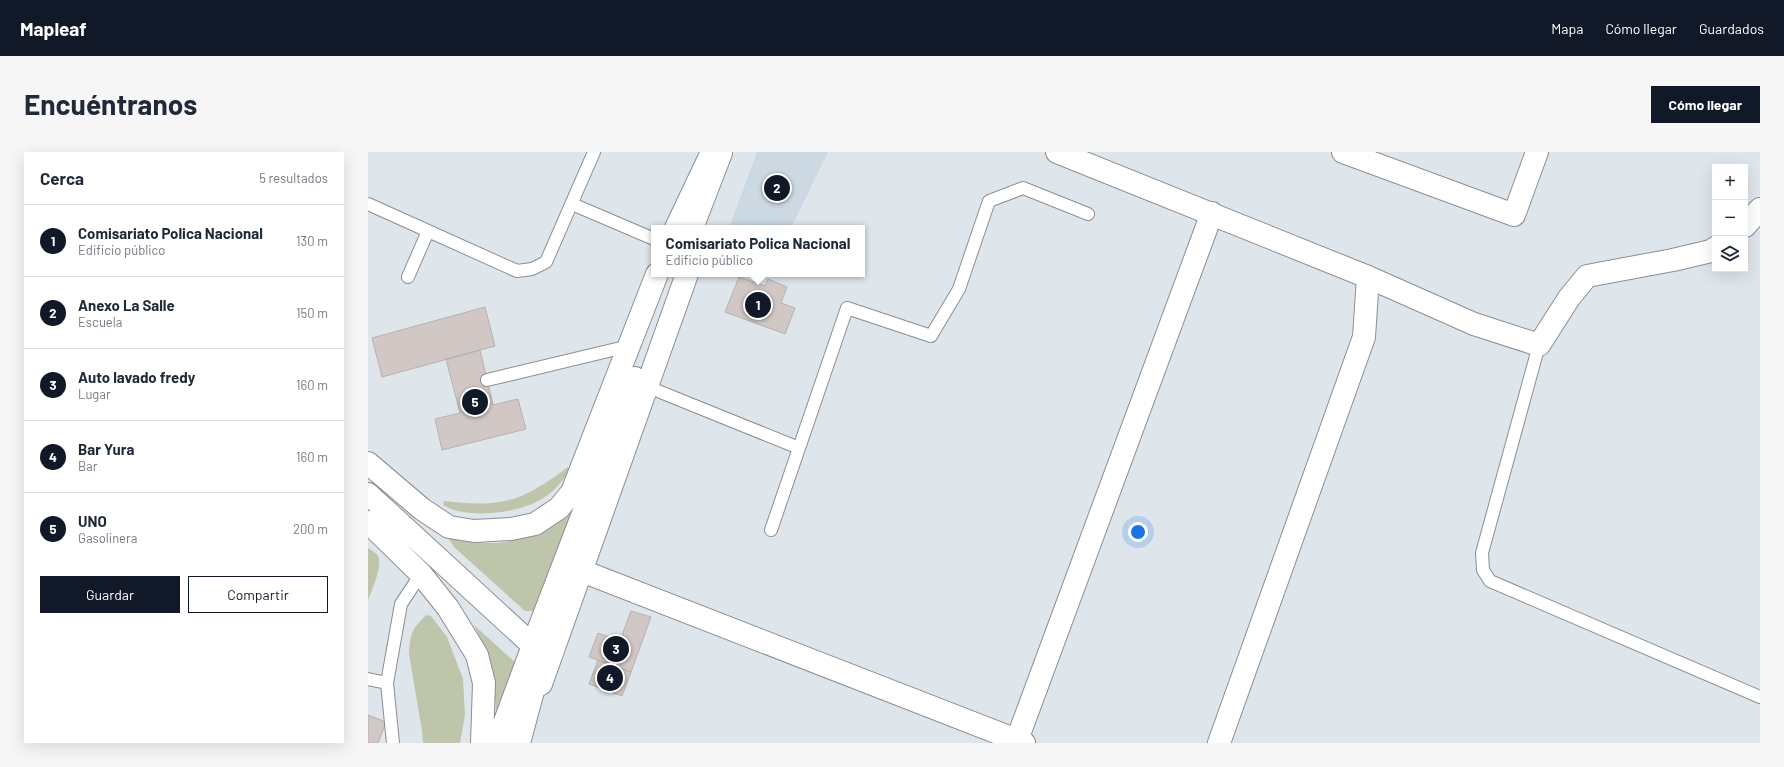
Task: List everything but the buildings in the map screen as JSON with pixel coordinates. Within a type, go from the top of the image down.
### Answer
[{"type":"main road","points":[[677,225],[712,152]]},
{"type":"main road","points":[[693,225],[722,152]]},
{"type":"main road","points":[[704,225],[729,152]]},
{"type":"main road","points":[[1057,152],[1368,277],[1474,324],[1539,345],[1569,298],[1587,276],[1673,260],[1712,250]]},
{"type":"main road","points":[[1343,152],[1514,215],[1537,152]]},
{"type":"main road","points":[[1748,223],[1760,209]]},
{"type":"main road","points":[[582,571],[1020,742],[1212,214]]},
{"type":"main road","points":[[368,463],[422,509],[449,527],[474,531],[510,529],[535,524],[559,508],[572,492],[656,277]]},
{"type":"main road","points":[[497,743],[531,637],[674,277]]},
{"type":"main road","points":[[519,743],[648,387],[686,277]]},
{"type":"main road","points":[[1219,743],[1364,337],[1368,277]]},
{"type":"main road","points":[[368,494],[531,637],[542,653],[519,743]]},
{"type":"main road","points":[[368,522],[421,574],[448,608],[477,655],[484,683],[482,743]]},
{"type":"main road","points":[[531,637],[555,625],[567,612]]},
{"type":"lane","points":[[368,204],[517,271],[532,269],[546,262],[594,152]]},
{"type":"lane","points":[[771,530],[847,308],[931,336],[959,289],[989,201],[1024,188],[1088,214]]},
{"type":"lane","points":[[572,204],[651,238]]},
{"type":"lane","points":[[408,278],[428,231]]},
{"type":"lane","points":[[1539,345],[1482,553],[1483,570],[1490,581],[1760,697]]},
{"type":"lane","points":[[487,380],[629,346]]},
{"type":"lane","points":[[648,387],[799,448]]},
{"type":"lane","points":[[393,743],[386,683],[401,604],[421,574]]},
{"type":"lane","points":[[368,679],[386,683]]},
{"type":"shaded area","points":[[757,152],[828,152],[792,225],[730,225]]},
{"type":"green space","points":[[568,467],[569,472],[552,492],[538,501],[517,509],[504,512],[477,513],[464,512],[443,505],[444,501],[478,504],[492,503],[518,497],[527,494]]},
{"type":"green space","points":[[575,506],[534,611],[525,611],[453,546],[449,539],[453,538],[473,542],[492,543],[506,542],[537,530]]},
{"type":"green space","points":[[368,548],[378,556],[379,566],[368,600]]},
{"type":"green space","points":[[426,615],[431,616],[447,637],[463,679],[465,715],[460,743],[423,743],[409,654],[410,641],[413,632]]},
{"type":"green space","points":[[474,625],[517,664],[497,718],[493,678],[487,652]]},
{"type":"place","name":"Anexo La Salle","points":[[777,188]]},
{"type":"place","name":"Comisariato Polica Nacional","points":[[758,305]]},
{"type":"place","name":"UNO","points":[[475,402]]},
{"type":"place","name":"Auto lavado fredy","points":[[616,649]]},
{"type":"place","name":"Bar Yura","points":[[610,678]]}]
